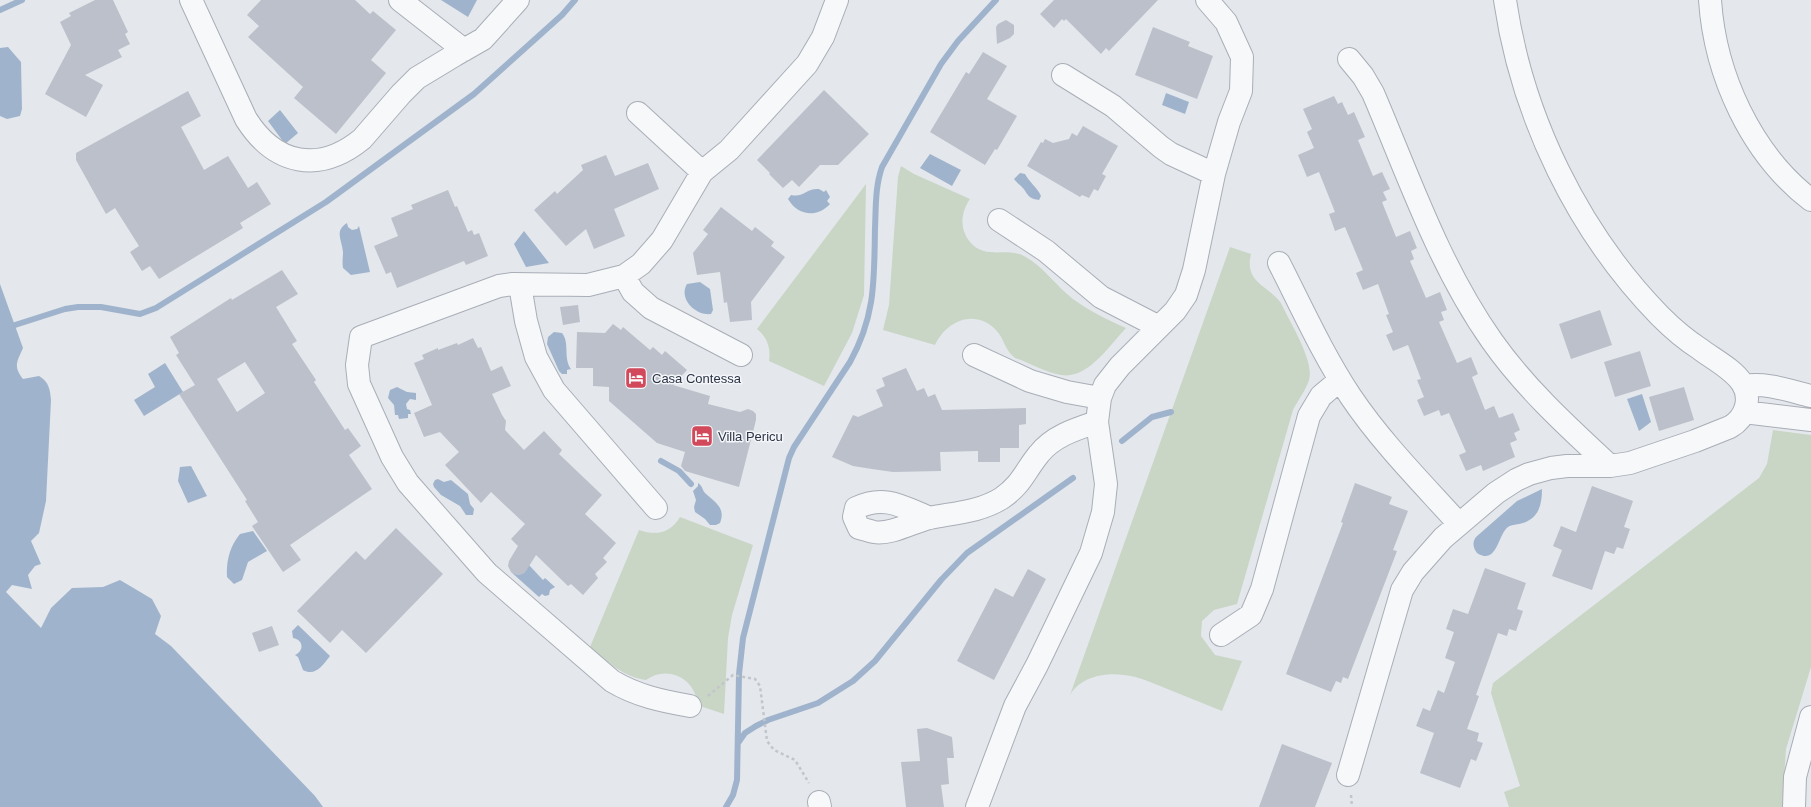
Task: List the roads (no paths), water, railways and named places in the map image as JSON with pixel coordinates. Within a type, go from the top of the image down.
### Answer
[{"type":"street","points":[[191,0],[246,119],[254,132],[278,153],[297,159],[321,160],[336,155],[355,145],[417,78],[483,39],[518,0]]},
{"type":"street","points":[[400,0],[464,50]]},
{"type":"street","points":[[977,807],[1015,706],[1091,553],[1103,512],[1106,484],[1102,447],[1096,422],[1100,398],[1105,386],[1120,366],[1169,319],[1186,295],[1194,270],[1214,174],[1229,122],[1241,91],[1242,57],[1226,22],[1207,0]]},
{"type":"street","points":[[1348,775],[1402,590],[1413,572],[1427,555],[1459,524],[1508,484],[1529,474],[1567,466],[1610,466],[1639,461],[1727,429],[1736,424],[1744,412],[1747,399],[1744,386],[1738,377],[1678,333],[1657,313],[1614,264],[1590,228],[1565,182],[1546,142],[1529,99],[1517,60],[1506,0]]},
{"type":"street","points":[[1710,0],[1711,17],[1718,51],[1739,109],[1754,136],[1771,161],[1792,185],[1811,200]]},
{"type":"street","points":[[690,706],[653,699],[630,691],[612,681],[488,573],[403,475],[386,446],[359,384],[358,365],[361,337],[490,289],[506,285],[588,285],[624,276],[641,264],[656,248],[702,172],[729,150],[807,64],[823,37],[834,1]]},
{"type":"street","points":[[1349,60],[1363,76],[1373,93],[1443,256],[1479,321],[1505,358],[1524,381],[1573,432],[1610,466]]},
{"type":"street","points":[[1063,75],[1114,106],[1171,154],[1214,174]]},
{"type":"street","points":[[638,113],[702,172]]},
{"type":"street","points":[[999,220],[1046,251],[1101,298],[1159,327]]},
{"type":"street","points":[[1279,263],[1340,380],[1363,413],[1394,452],[1459,524]]},
{"type":"street","points":[[624,276],[633,292],[651,308],[741,356]]},
{"type":"street","points":[[520,285],[526,321],[536,357],[554,390],[656,508]]},
{"type":"street","points":[[974,355],[1030,381],[1067,392],[1100,398]]},
{"type":"street","points":[[1221,635],[1251,615],[1262,589],[1309,416],[1321,396],[1340,380]]},
{"type":"street","points":[[1744,386],[1751,384],[1811,396]]},
{"type":"street","points":[[1744,412],[1811,420]]},
{"type":"street","points":[[930,518],[966,512],[1001,498],[1016,487],[1026,475],[1039,454],[1056,439],[1073,430],[1096,422]]},
{"type":"street","points":[[1794,807],[1795,777],[1811,717]]},
{"type":"water","points":[[441,0],[477,0],[468,17]]},
{"type":"water","points":[[8,47],[21,62],[22,109],[20,116],[7,119],[0,116],[0,48]]},
{"type":"water","points":[[1166,93],[1189,102],[1185,114],[1162,105]]},
{"type":"water","points":[[280,110],[298,133],[285,144],[268,121]]},
{"type":"water","points":[[930,154],[961,170],[952,186],[920,168]]},
{"type":"water","points":[[1020,173],[1025,174],[1037,190],[1041,196],[1039,200],[1030,197],[1014,179]]},
{"type":"water","points":[[819,189],[824,192],[826,190],[830,197],[827,201],[830,204],[819,212],[802,212],[792,205],[788,199],[791,195],[795,196],[811,190]]},
{"type":"water","points":[[347,223],[348,227],[352,230],[357,229],[359,226],[370,272],[351,275],[343,268],[343,252],[340,233],[343,226]]},
{"type":"water","points":[[524,231],[549,263],[526,267],[514,244]]},
{"type":"water","points":[[700,282],[710,289],[713,310],[711,314],[705,314],[694,309],[687,301],[685,290],[687,284]]},
{"type":"water","points":[[0,284],[23,348],[17,364],[18,371],[23,379],[39,376],[42,378],[48,386],[51,400],[46,501],[39,533],[31,541],[41,564],[35,566],[28,575],[32,589],[12,585],[6,592],[41,628],[51,608],[72,588],[103,587],[120,580],[152,599],[161,616],[155,634],[171,646],[315,796],[323,807],[0,807]]},
{"type":"water","points":[[554,332],[562,333],[566,341],[567,360],[571,369],[567,370],[567,374],[562,374],[559,371],[547,344],[548,337]]},
{"type":"water","points":[[165,363],[183,392],[144,416],[134,400],[155,387],[148,374]]},
{"type":"water","points":[[397,387],[407,392],[416,393],[416,400],[410,399],[406,404],[407,409],[410,410],[411,414],[408,414],[408,418],[399,419],[398,415],[395,415],[394,405],[388,398],[390,390]]},
{"type":"water","points":[[1642,394],[1651,422],[1639,431],[1627,399]]},
{"type":"water","points":[[191,466],[207,496],[188,503],[178,481],[180,467]]},
{"type":"water","points":[[438,479],[444,482],[451,480],[468,494],[470,504],[474,509],[473,515],[466,515],[460,506],[441,495],[433,484],[435,480]]},
{"type":"water","points":[[698,483],[701,485],[705,493],[716,502],[721,509],[722,513],[720,523],[716,525],[710,525],[705,519],[695,512],[694,507],[696,500],[693,491],[698,486]]},
{"type":"water","points":[[1542,489],[1540,505],[1533,518],[1523,523],[1508,527],[1496,548],[1489,555],[1484,556],[1477,553],[1474,545],[1476,537],[1517,501]]},
{"type":"water","points":[[253,531],[267,551],[248,562],[242,580],[234,584],[227,577],[227,565],[231,549],[240,534]]},
{"type":"water","points":[[528,564],[543,580],[545,578],[555,587],[550,590],[549,595],[545,596],[542,594],[539,597],[511,572],[514,574],[522,574],[526,570]]},
{"type":"water","points":[[298,625],[330,656],[322,666],[315,671],[307,672],[303,670],[298,657],[295,655],[300,651],[302,646],[297,639],[293,638],[292,631]]},
{"type":"waterway","points":[[0,10],[22,0]]},
{"type":"waterway","points":[[15,325],[65,309],[78,307],[101,307],[140,314],[156,308],[326,202],[474,94],[562,15],[575,0]]},
{"type":"waterway","points":[[726,807],[733,795],[737,780],[739,674],[743,638],[789,458],[794,447],[850,362],[865,328],[874,280],[876,197],[882,167],[941,64],[958,41],[996,0]]},
{"type":"waterway","points":[[1122,441],[1152,417],[1171,412]]},
{"type":"waterway","points":[[661,461],[679,471],[691,484]]},
{"type":"waterway","points":[[738,743],[745,733],[756,726],[768,720],[818,703],[853,681],[875,661],[941,580],[967,553],[1073,478]]},
{"type":"place","name":"Casa Contessa","points":[[636,378]]},
{"type":"place","name":"Villa Pericu","points":[[702,436]]}]
